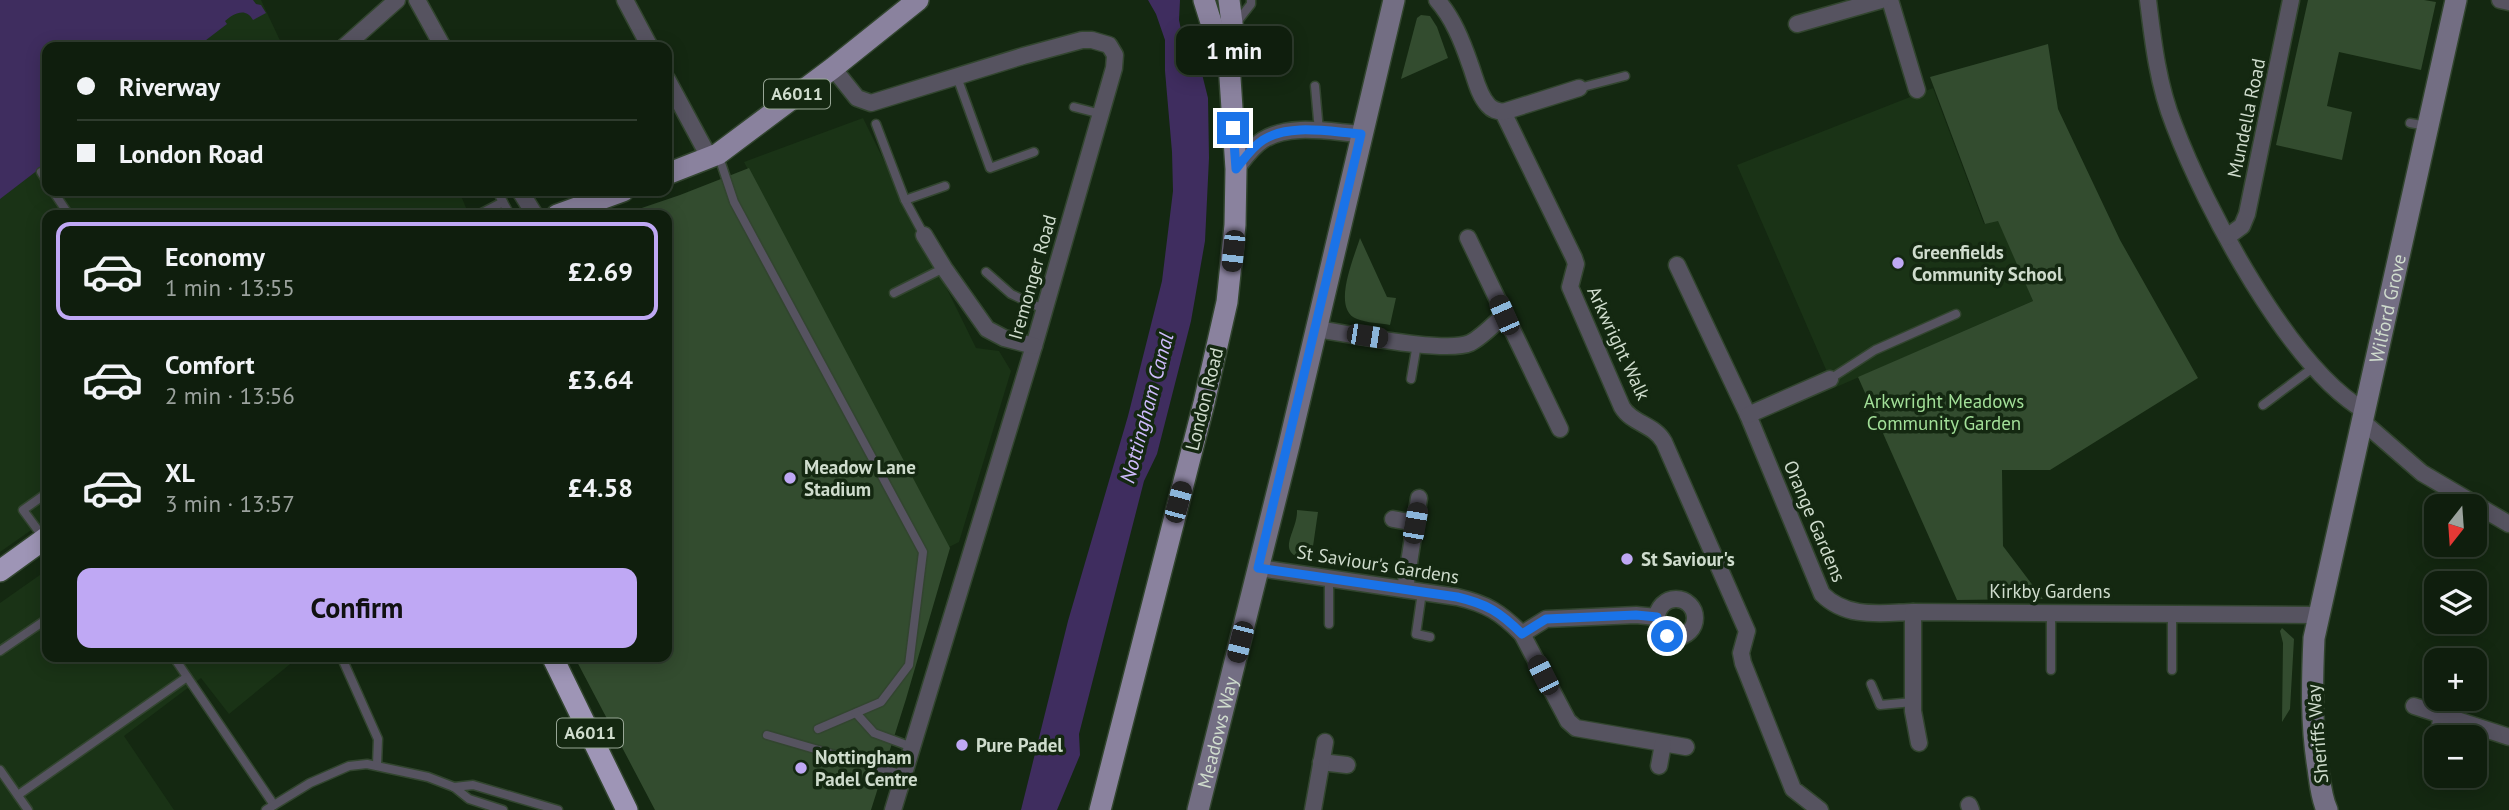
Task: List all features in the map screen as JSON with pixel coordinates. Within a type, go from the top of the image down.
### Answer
[{"type":"highway","points":[[0,571],[42,541]]},
{"type":"highway","name":"A6011","points":[[555,662],[627,810]]},
{"type":"main road","name":"A6011","points":[[672,172],[713,156],[833,68],[918,0]]},
{"type":"main road","name":"London Road","points":[[1204,0],[1215,35],[1229,62]]},
{"type":"main road","name":"London Road","points":[[1100,810],[1204,403],[1227,302],[1235,225],[1236,169],[1229,62],[1233,31],[1229,0]]},
{"type":"main road","points":[[570,210],[609,196]]},
{"type":"street","points":[[350,42],[397,0]]},
{"type":"street","points":[[417,0],[440,42]]},
{"type":"street","points":[[625,0],[647,42]]},
{"type":"street","name":"Meadows Way","points":[[1198,810],[1394,0]]},
{"type":"street","name":"Arkwright Walk","points":[[1437,0],[1447,12],[1465,50],[1479,90],[1488,105],[1503,112],[1574,258],[1576,264],[1570,288],[1622,407],[1627,414],[1658,433],[1732,595],[1747,631],[1741,653],[1743,663],[1793,789],[1820,810]]},
{"type":"street","points":[[1797,24],[1881,0]]},
{"type":"street","points":[[1890,0],[1917,90]]},
{"type":"street","points":[[2148,0],[2155,54],[2174,125],[2227,237],[2270,309],[2314,367],[2339,394],[2422,473],[2509,522]]},
{"type":"street","name":"Mundella Road","points":[[2227,237],[2242,226],[2247,215],[2291,0]]},
{"type":"street","name":"Wilford Grove","points":[[2318,615],[2364,416],[2419,124],[2455,0]]},
{"type":"street","points":[[2500,0],[2509,2]]},
{"type":"street","name":"Iremonger Road","points":[[833,68],[857,98],[871,103],[1082,40],[1103,42],[1113,49],[1115,55],[1114,68],[1043,309],[964,597],[893,810]]},
{"type":"street","points":[[672,87],[713,156]]},
{"type":"street","points":[[1503,112],[1579,88]]},
{"type":"street","points":[[1236,169],[1261,141],[1274,135],[1290,131],[1361,134]]},
{"type":"street","points":[[924,235],[987,329],[1004,338],[1034,346]]},
{"type":"street","points":[[1468,238],[1560,429]]},
{"type":"street","name":"Orange Gardens","points":[[1677,265],[1748,415],[1822,594],[1830,602],[1862,614],[1913,612]]},
{"type":"street","points":[[1316,329],[1436,346],[1469,343],[1504,315]]},
{"type":"street","points":[[1748,415],[1830,379]]},
{"type":"street","points":[[1405,589],[1419,498]]},
{"type":"street","points":[[1393,519],[1415,523]]},
{"type":"street","name":"St Saviour's Gardens","points":[[1258,568],[1483,603],[1522,634],[1568,721],[1576,729],[1686,747]]},
{"type":"street","points":[[1913,612],[1913,702],[1919,743]]},
{"type":"street","name":"Kirkby Gardens","points":[[1913,612],[2318,615]]},
{"type":"street","points":[[1522,634],[1546,619],[1636,615],[1657,617]]},
{"type":"street","name":"Sheriffs Way","points":[[2318,615],[2311,697],[2316,758],[2323,801],[2328,810]]},
{"type":"street","points":[[2414,706],[2509,737]]},
{"type":"street","points":[[1313,810],[1325,742]]},
{"type":"street","points":[[1659,766],[1663,744]]},
{"type":"street","points":[[1321,762],[1347,765]]},
{"type":"lane","points":[[1233,31],[1251,0]]},
{"type":"lane","points":[[1579,88],[1625,76]]},
{"type":"lane","points":[[957,77],[990,168],[1034,152]]},
{"type":"lane","points":[[1315,86],[1319,131]]},
{"type":"lane","points":[[1074,107],[1101,114]]},
{"type":"lane","points":[[876,124],[905,200],[924,235]]},
{"type":"lane","points":[[713,156],[734,202],[923,552],[909,665],[881,702],[818,729]]},
{"type":"lane","points":[[905,200],[945,186]]},
{"type":"lane","points":[[500,196],[507,210]]},
{"type":"lane","points":[[488,210],[503,202]]},
{"type":"lane","points":[[894,293],[944,268]]},
{"type":"lane","points":[[986,272],[1011,294],[1043,309]]},
{"type":"lane","points":[[1830,379],[1875,350],[1956,314]]},
{"type":"lane","points":[[1411,379],[1417,344]]},
{"type":"lane","points":[[2263,405],[2314,367]]},
{"type":"lane","points":[[42,497],[23,510],[42,533]]},
{"type":"lane","points":[[1329,577],[1329,624]]},
{"type":"lane","points":[[1422,592],[1416,634],[1430,637]]},
{"type":"lane","points":[[2050,612],[2051,670]]},
{"type":"lane","points":[[2172,612],[2172,670]]},
{"type":"lane","points":[[0,651],[42,622]]},
{"type":"lane","points":[[177,662],[270,807],[310,783],[349,766],[377,765],[428,776],[454,787],[469,799],[503,810]]},
{"type":"lane","points":[[344,662],[378,739],[377,765]]},
{"type":"lane","points":[[18,795],[187,677]]},
{"type":"lane","points":[[1871,684],[1880,705],[1913,702]]},
{"type":"lane","points":[[856,713],[874,733],[912,747]]},
{"type":"lane","points":[[2436,725],[2438,714]]},
{"type":"lane","points":[[767,735],[904,775]]},
{"type":"lane","points":[[0,770],[28,810]]},
{"type":"lane","points":[[454,787],[473,785],[558,810]]},
{"type":"shaded area","points":[[231,0],[261,0],[281,42],[172,42]]},
{"type":"shaded area","name":"Greenfields Community School","points":[[1933,88],[1984,224],[1998,220],[2033,301],[1834,388],[1737,165]]},
{"type":"shaded area","points":[[863,118],[976,348],[999,351],[1011,371],[959,542],[945,549],[744,162]]},
{"type":"shaded area","points":[[42,136],[42,196],[461,196],[467,210],[42,210],[42,523],[0,552],[0,165]]},
{"type":"shaded area","points":[[42,574],[42,662],[293,662],[229,714],[201,678],[124,736],[174,810],[0,810],[0,603]]},
{"type":"green space","points":[[2308,0],[2436,2],[2421,70],[2339,52],[2327,106],[2352,112],[2342,160],[2276,145]]},
{"type":"green space","points":[[1421,15],[1430,16],[1437,27],[1448,58],[1401,79],[1417,18]]},
{"type":"green space","name":"Arkwright Meadows Community Garden","points":[[2048,44],[2058,109],[2120,240],[2198,378],[2050,470],[2002,470],[2003,546],[2043,599],[1957,600],[1858,377],[2033,301],[1998,221],[1985,224],[1930,77]]},
{"type":"green space","name":"Meadow Lane Stadium","points":[[749,168],[950,548],[871,810],[655,810],[577,662],[672,662],[672,210],[636,210]]},
{"type":"green space","points":[[1360,238],[1387,297],[1396,298],[1390,325],[1357,319],[1349,313],[1346,305],[1346,282]]},
{"type":"green space","points":[[1297,510],[1318,512],[1311,560],[1299,557],[1289,548]]},
{"type":"green space","points":[[2282,628],[2294,639],[2290,709],[2282,722],[2283,643],[2280,631]]},
{"type":"water","points":[[0,0],[253,0],[261,5],[266,13],[253,20],[243,12],[236,14],[204,42],[42,42],[42,167],[0,199]]},
{"type":"water","name":"Nottingham Canal","points":[[1148,0],[1180,0],[1179,20],[1186,50],[1194,57],[1202,74],[1208,98],[1209,158],[1205,241],[1191,321],[1157,454],[1144,481],[1079,734],[1080,755],[1057,810],[1021,810],[1068,621],[1128,416],[1162,281],[1173,191],[1172,152],[1165,40]]},
{"type":"place","name":"Greenfields Community School","points":[[1898,263]]},
{"type":"place","name":"Meadow Lane Stadium","points":[[790,478]]},
{"type":"place","name":"St Saviour's","points":[[1627,559]]},
{"type":"place","name":"Pure Padel","points":[[962,745]]},
{"type":"place","name":"Nottingham Padel Centre","points":[[801,768]]},
{"type":"route","points":[[1233,128],[1236,169],[1261,141],[1274,135],[1290,131],[1361,134],[1258,568],[1483,603],[1522,634],[1546,619],[1636,615],[1657,617],[1658,626],[1667,636]]}]
